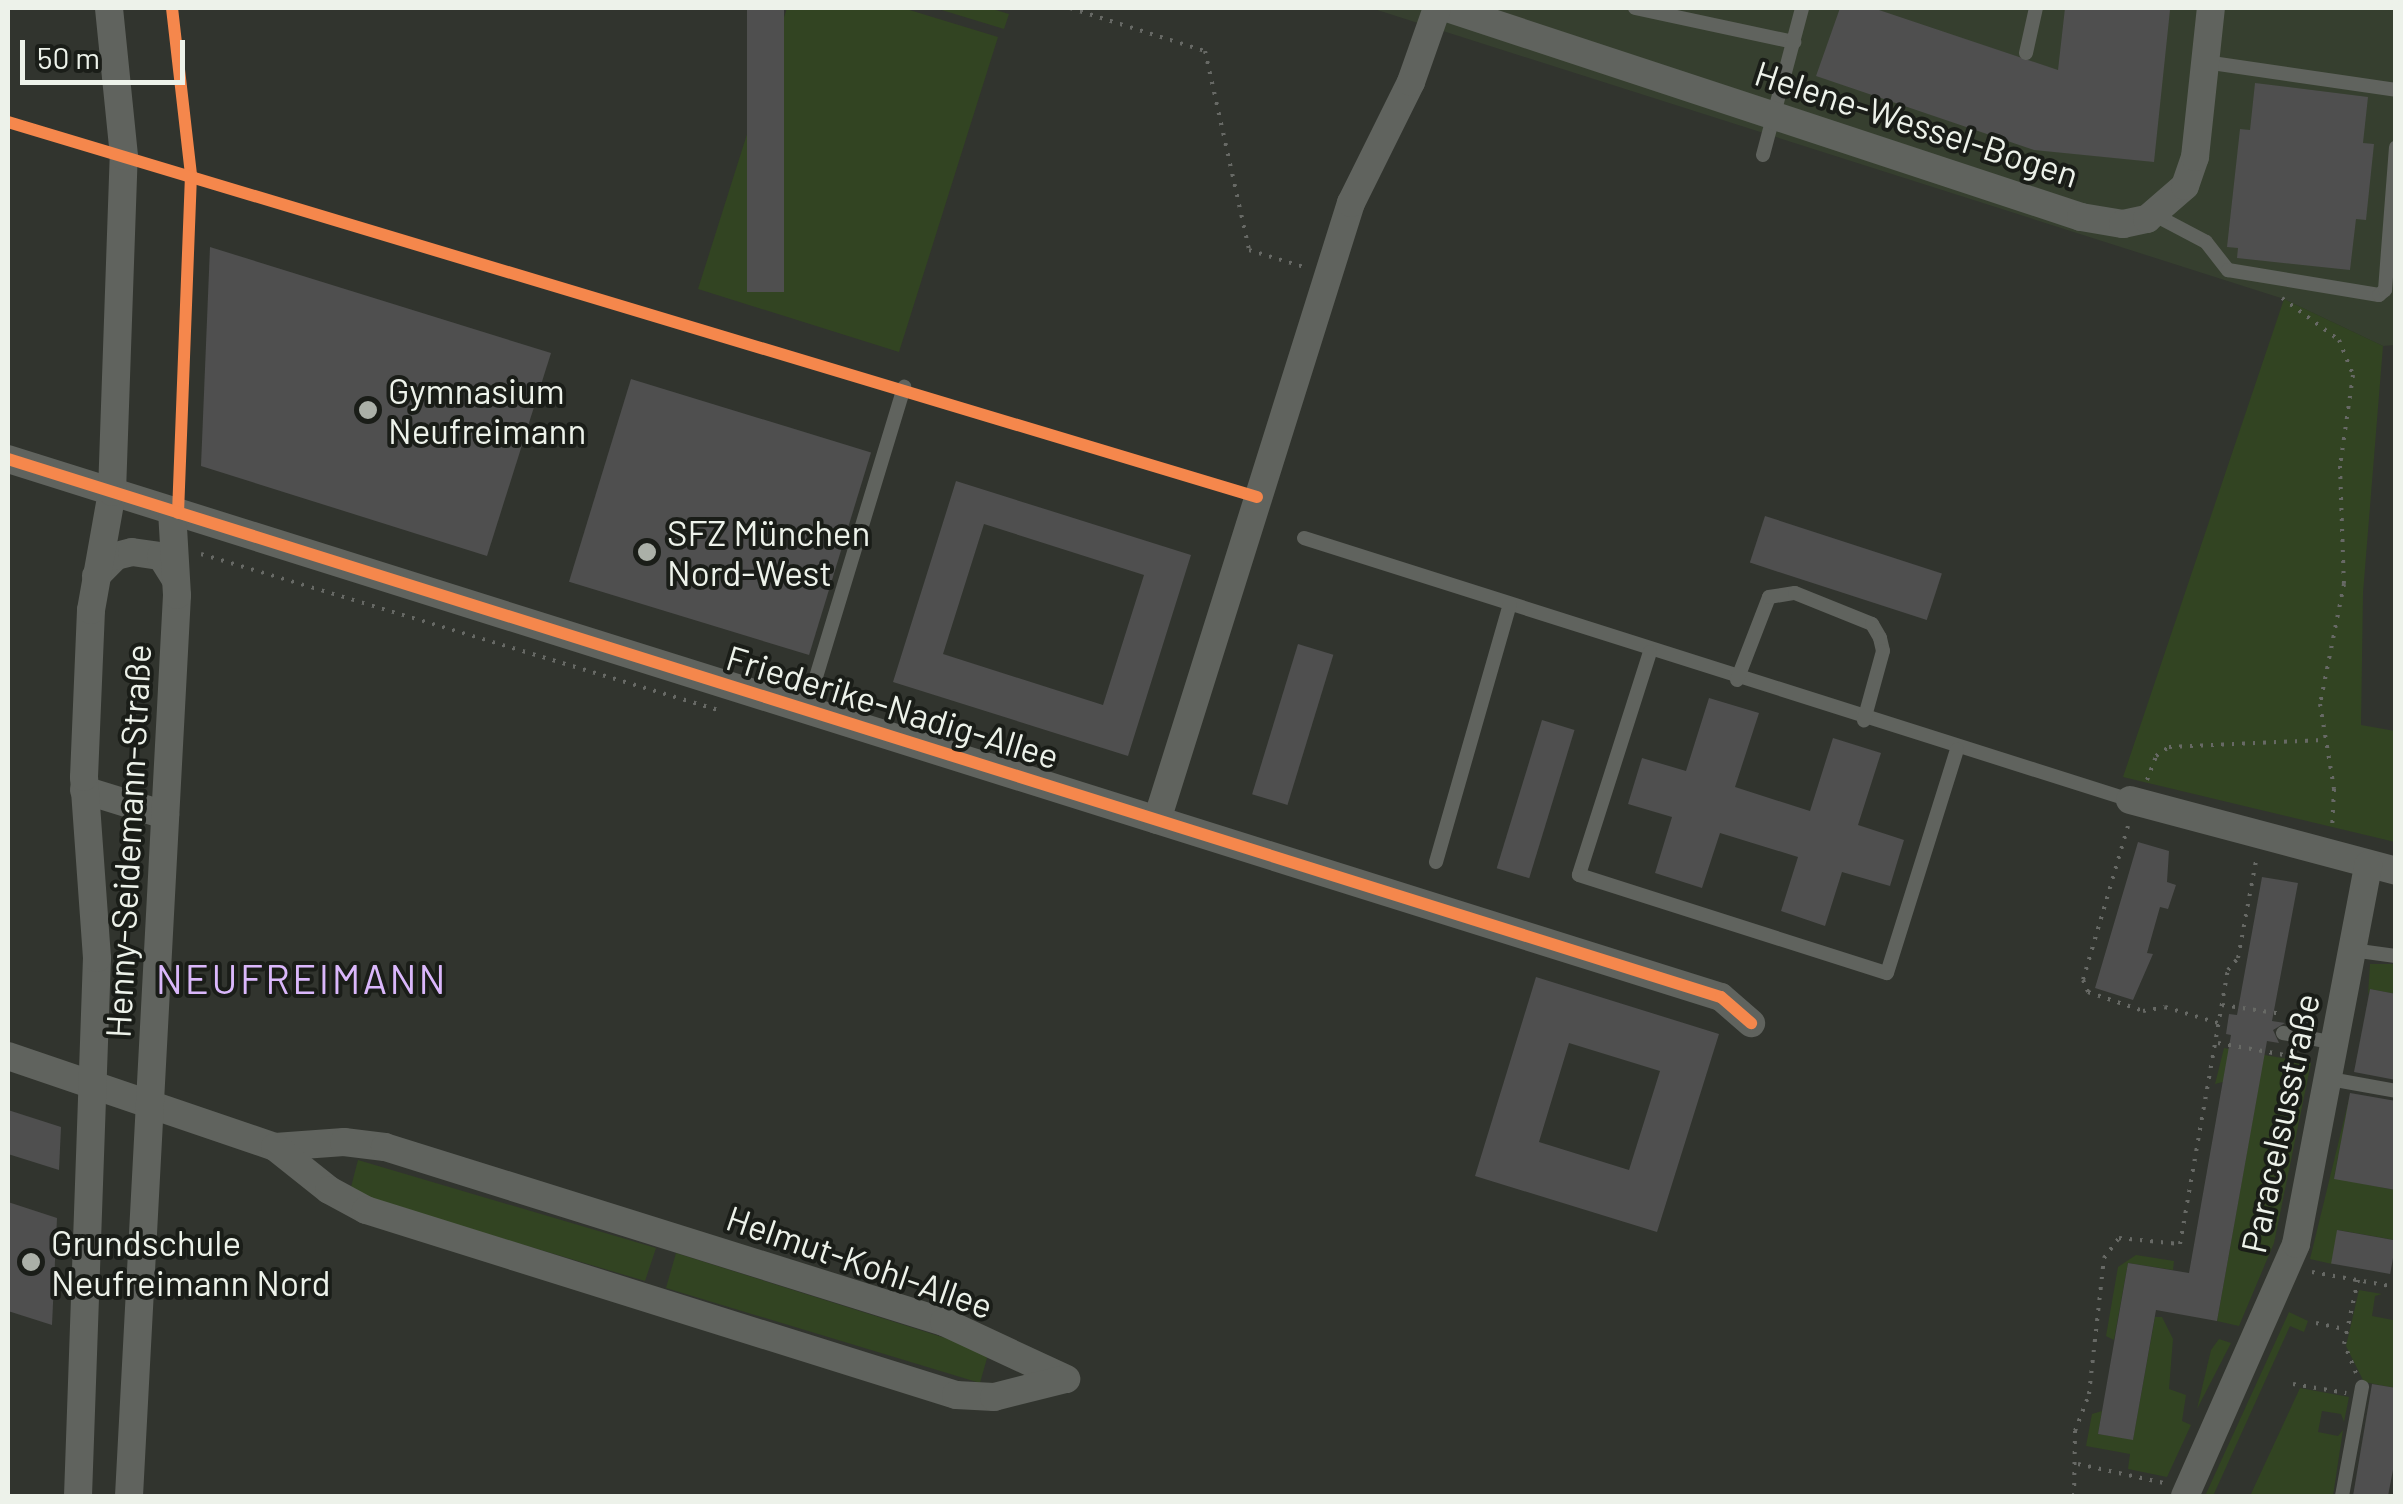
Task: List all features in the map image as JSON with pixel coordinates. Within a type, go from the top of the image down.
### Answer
[{"type":"street","name":"Henny-Seidemann-Straße","points":[[78,1496],[97,958],[84,790],[96,576],[112,492],[124,156],[108,8]]},
{"type":"street","points":[[1157,820],[1358,186],[1411,82],[1437,8]]},
{"type":"street","name":"Helene-Wessel-Bogen","points":[[1447,8],[2081,217],[2123,224],[2153,214]]},
{"type":"street","points":[[2153,214],[2185,186],[2195,157],[2210,8]]},
{"type":"street","name":"Friederike-Nadig-Allee","points":[[8,459],[1722,997],[1751,1023]]},
{"type":"street","name":"Henny-Seidemann-Straße","points":[[129,1496],[165,815],[175,578],[172,511]]},
{"type":"street","points":[[96,576],[116,556],[132,552],[162,556],[175,578]]},
{"type":"street","points":[[84,790],[165,815]]},
{"type":"street","points":[[2135,801],[2382,868]]},
{"type":"street","name":"Paracelsusstraße","points":[[2186,1494],[2288,1268],[2333,1062],[2352,950],[2382,868]]},
{"type":"street","name":"Helmut-Kohl-Allee","points":[[8,1056],[148,1108],[276,1147],[344,1142],[385,1147],[944,1322],[1066,1379],[994,1397],[956,1394],[366,1210],[329,1190],[276,1147]]},
{"type":"lane","points":[[1635,8],[1794,42]]},
{"type":"lane","points":[[1763,154],[1802,8]]},
{"type":"lane","points":[[2026,53],[2036,8]]},
{"type":"lane","points":[[2205,62],[2396,90]]},
{"type":"lane","points":[[2153,214],[2206,242],[2228,270],[2379,295],[2385,290],[2396,147]]},
{"type":"lane","points":[[806,710],[904,387]]},
{"type":"lane","points":[[1304,538],[1957,750],[2135,801]]},
{"type":"lane","points":[[1737,680],[1769,597],[1794,592],[1872,624],[1880,638],[1883,651],[1864,720]]},
{"type":"lane","points":[[1436,862],[1510,604]]},
{"type":"lane","points":[[1650,652],[1579,875],[1887,973],[1957,750]]},
{"type":"lane","points":[[2352,950],[2396,956]]},
{"type":"lane","points":[[2283,1033],[2396,1091]]},
{"type":"lane","points":[[2342,1496],[2361,1391]]},
{"type":"path","points":[[1070,8],[1205,50],[1249,250],[1328,274]]},
{"type":"path","points":[[2268,293],[2339,340],[2352,375],[2340,466],[2344,584],[2323,679],[2322,740],[2334,789],[2326,854]]},
{"type":"path","points":[[182,548],[731,714]]},
{"type":"path","points":[[2219,1023],[2165,1007],[2143,1011],[2098,998],[2083,980],[2135,801],[2156,756],[2169,747],[2322,740]]},
{"type":"path","points":[[2074,1496],[2078,1464],[2076,1431],[2089,1394],[2104,1258],[2119,1238],[2180,1244],[2219,1023],[2260,837]]},
{"type":"path","points":[[2218,1043],[2333,1062]]},
{"type":"path","points":[[2288,1268],[2396,1287]]},
{"type":"path","points":[[2293,1384],[2361,1391],[2345,1330],[2358,1280]]},
{"type":"path","points":[[2316,1323],[2345,1330]]},
{"type":"path","points":[[2078,1464],[2186,1494]]},
{"type":"shaded area","points":[[1371,8],[2395,8],[2395,345],[2383,346],[2284,299]]},
{"type":"green space","points":[[787,8],[903,8],[998,37],[899,352],[698,289]]},
{"type":"green space","points":[[935,8],[989,8],[1009,14],[1004,29]]},
{"type":"green space","points":[[2284,299],[2383,346],[2363,593],[2361,725],[2395,731],[2395,842],[2123,777]]},
{"type":"green space","points":[[2370,964],[2395,964],[2395,994],[2370,989],[2368,995]]},
{"type":"green space","points":[[2224,1048],[2311,1063],[2274,1243],[2239,1326],[2217,1321],[2261,1072],[2215,1084]]},
{"type":"green space","points":[[2350,1095],[2334,1178],[2395,1190],[2395,1240],[2338,1230],[2332,1264],[2310,1259]]},
{"type":"green space","points":[[358,1160],[656,1248],[645,1281],[370,1199],[351,1187]]},
{"type":"green space","points":[[676,1253],[980,1349],[987,1358],[980,1383],[666,1288]]},
{"type":"green space","points":[[2136,1255],[2174,1261],[2173,1270],[2128,1263],[2114,1340],[2106,1336],[2118,1267]]},
{"type":"green space","points":[[2359,1290],[2382,1294],[2375,1296],[2372,1316],[2393,1320],[2395,1309],[2395,1388],[2364,1382],[2346,1346]]},
{"type":"green space","points":[[2289,1312],[2308,1321],[2304,1332],[2290,1326],[2213,1496],[2205,1496]]},
{"type":"green space","points":[[2155,1317],[2162,1317],[2173,1339],[2169,1389],[2186,1395],[2182,1421],[2191,1425],[2167,1477],[2128,1469],[2130,1454],[2086,1446],[2092,1414],[2102,1411],[2098,1434],[2133,1439]]},
{"type":"green space","points":[[2219,1339],[2231,1343],[2197,1409],[2211,1350]]},
{"type":"green space","points":[[2300,1388],[2349,1397],[2344,1422],[2341,1414],[2322,1411],[2318,1432],[2338,1436],[2343,1430],[2333,1496],[2250,1496]]},
{"type":"building","points":[[747,8],[784,8],[784,292],[747,292]]},
{"type":"building","points":[[1840,8],[1873,8],[2058,70],[2065,8],[2170,10],[2154,162],[2034,150],[1816,76]]},
{"type":"building","points":[[2255,83],[2368,97],[2363,143],[2374,144],[2366,220],[2356,219],[2350,270],[2237,258],[2238,248],[2227,247],[2240,129],[2250,130]]},
{"type":"building","name":"Gymnasium Neufreimann","points":[[210,247],[551,353],[487,556],[201,466]]},
{"type":"building","points":[[631,379],[871,452],[809,655],[569,582]]},
{"type":"building","points":[[956,481],[1191,555],[1128,756],[893,682]],"holes":[[[984,524],[1144,575],[1103,705],[943,654]]]},
{"type":"building","points":[[1765,516],[1942,573],[1927,620],[1750,563]]},
{"type":"building","points":[[1298,644],[1333,655],[1287,805],[1252,794]]},
{"type":"building","points":[[1709,698],[1759,713],[1735,787],[1810,811],[1833,738],[1881,753],[1858,825],[1904,840],[1890,886],[1842,872],[1825,926],[1781,911],[1798,857],[1720,833],[1702,888],[1655,873],[1672,817],[1628,804],[1642,758],[1686,771]]},
{"type":"building","points":[[1542,720],[1575,730],[1529,878],[1497,868]]},
{"type":"building","points":[[2138,842],[2169,851],[2167,882],[2176,885],[2168,909],[2160,907],[2147,953],[2153,954],[2133,1000],[2095,988]]},
{"type":"building","points":[[2262,877],[2298,883],[2272,1021],[2285,1023],[2273,1030],[2279,1043],[2267,1041],[2217,1321],[2156,1310],[2133,1440],[2098,1434],[2128,1263],[2189,1273],[2231,1035],[2226,1034],[2229,1014],[2237,1015]]},
{"type":"building","points":[[1536,977],[1719,1034],[1657,1232],[1475,1176]],"holes":[[[1569,1043],[1660,1071],[1629,1170],[1539,1142]]]},
{"type":"building","points":[[2370,989],[2396,994],[2396,1080],[2354,1072]]},
{"type":"building","points":[[2350,1093],[2396,1101],[2396,1190],[2334,1179]]},
{"type":"building","points":[[8,1110],[61,1127],[59,1170],[8,1154]]},
{"type":"building","name":"Grundschule Neufreimann Nord","points":[[8,1202],[57,1218],[52,1325],[8,1311]]},
{"type":"building","points":[[2337,1230],[2396,1240],[2390,1274],[2331,1263]]},
{"type":"building","points":[[2372,1384],[2396,1388],[2396,1454],[2388,1496],[2353,1496]]},
{"type":"cycle path","points":[[172,8],[191,175],[178,513]]},
{"type":"cycle path","points":[[8,122],[1257,497]]},
{"type":"cycle path","points":[[8,459],[1721,997],[1751,1023]]},
{"type":"place","name":"Gymnasium Neufreimann","points":[[368,410]]},
{"type":"place","name":"SFZ München Nord-West","points":[[647,552]]},
{"type":"place","name":"Grundschule Neufreimann Nord","points":[[31,1262]]},
{"type":"district","name":"NEUFREIMANN","points":[[302,978]]}]
